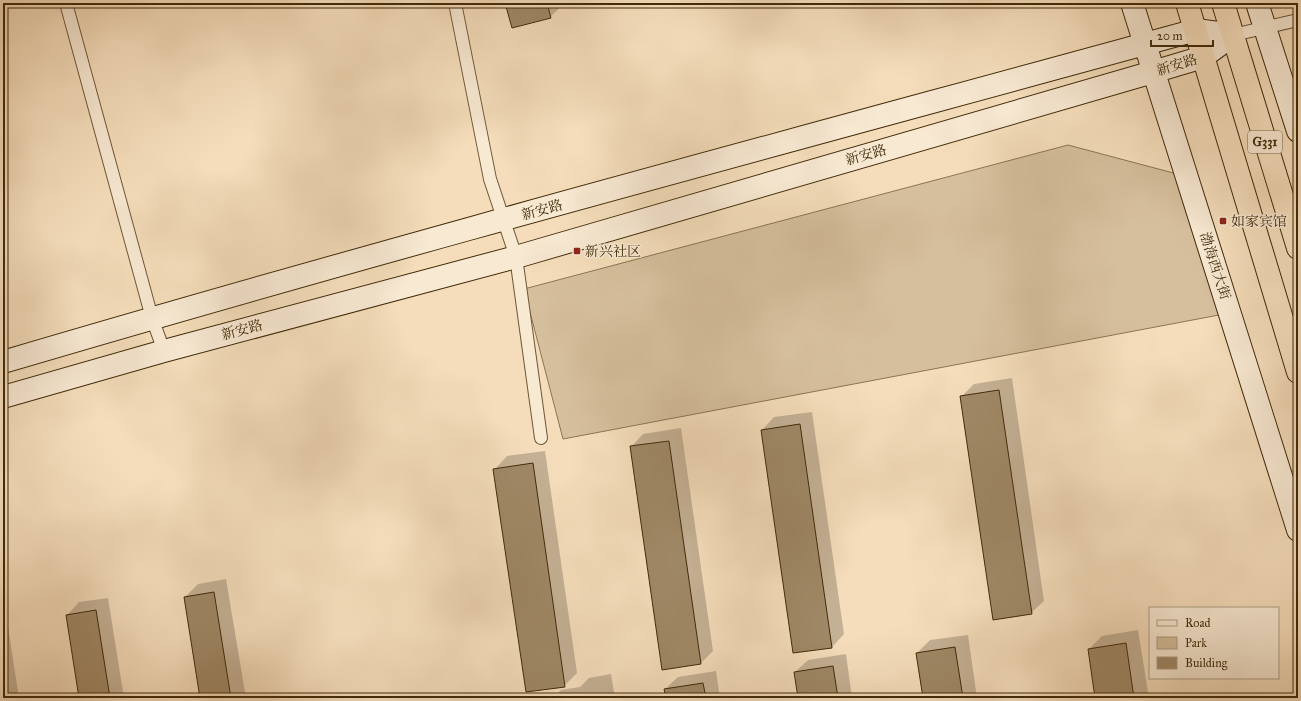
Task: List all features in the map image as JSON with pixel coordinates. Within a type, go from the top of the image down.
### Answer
[{"type":"highway","name":"G331","points":[[1187,3],[1298,372]]},
{"type":"highway","name":"G331","points":[[1223,3],[1298,248]]},
{"type":"main road","name":"渤海西大街","points":[[1132,3],[1298,530]]},
{"type":"main road","points":[[1257,3],[1298,131]]},
{"type":"main road","name":"新安路","points":[[3,362],[152,318],[503,220],[1196,30],[1233,35]]},
{"type":"main road","name":"新安路","points":[[3,397],[164,351],[516,257],[1153,72],[1203,57],[1233,35]]},
{"type":"lane","points":[[66,3],[152,318],[164,351]]},
{"type":"lane","points":[[455,3],[490,179],[516,257],[541,438]]},
{"type":"lane","points":[[1233,35],[1298,20]]},
{"type":"green space","points":[[1068,145],[1181,175],[1219,315],[563,439],[524,289]]},
{"type":"building","points":[[505,3],[547,3],[551,18],[512,28]]},
{"type":"building","points":[[999,390],[1032,614],[993,620],[960,396]]},
{"type":"building","points":[[800,424],[832,648],[793,653],[761,430]]},
{"type":"building","points":[[669,441],[701,664],[662,670],[630,446]]},
{"type":"building","points":[[533,463],[565,687],[526,692],[493,469]]},
{"type":"building","points":[[214,592],[231,698],[200,698],[184,597]]},
{"type":"building","points":[[96,610],[110,698],[79,698],[66,615]]},
{"type":"building","points":[[1126,643],[1134,698],[1095,698],[1088,649]]},
{"type":"building","points":[[955,647],[963,698],[923,698],[916,653]]},
{"type":"building","points":[[833,666],[838,698],[798,698],[794,672]]},
{"type":"building","points":[[703,683],[706,698],[666,698],[664,689]]},
{"type":"place","name":"如家宾馆","points":[[1223,221]]},
{"type":"place","name":"新兴社区","points":[[577,251]]}]
